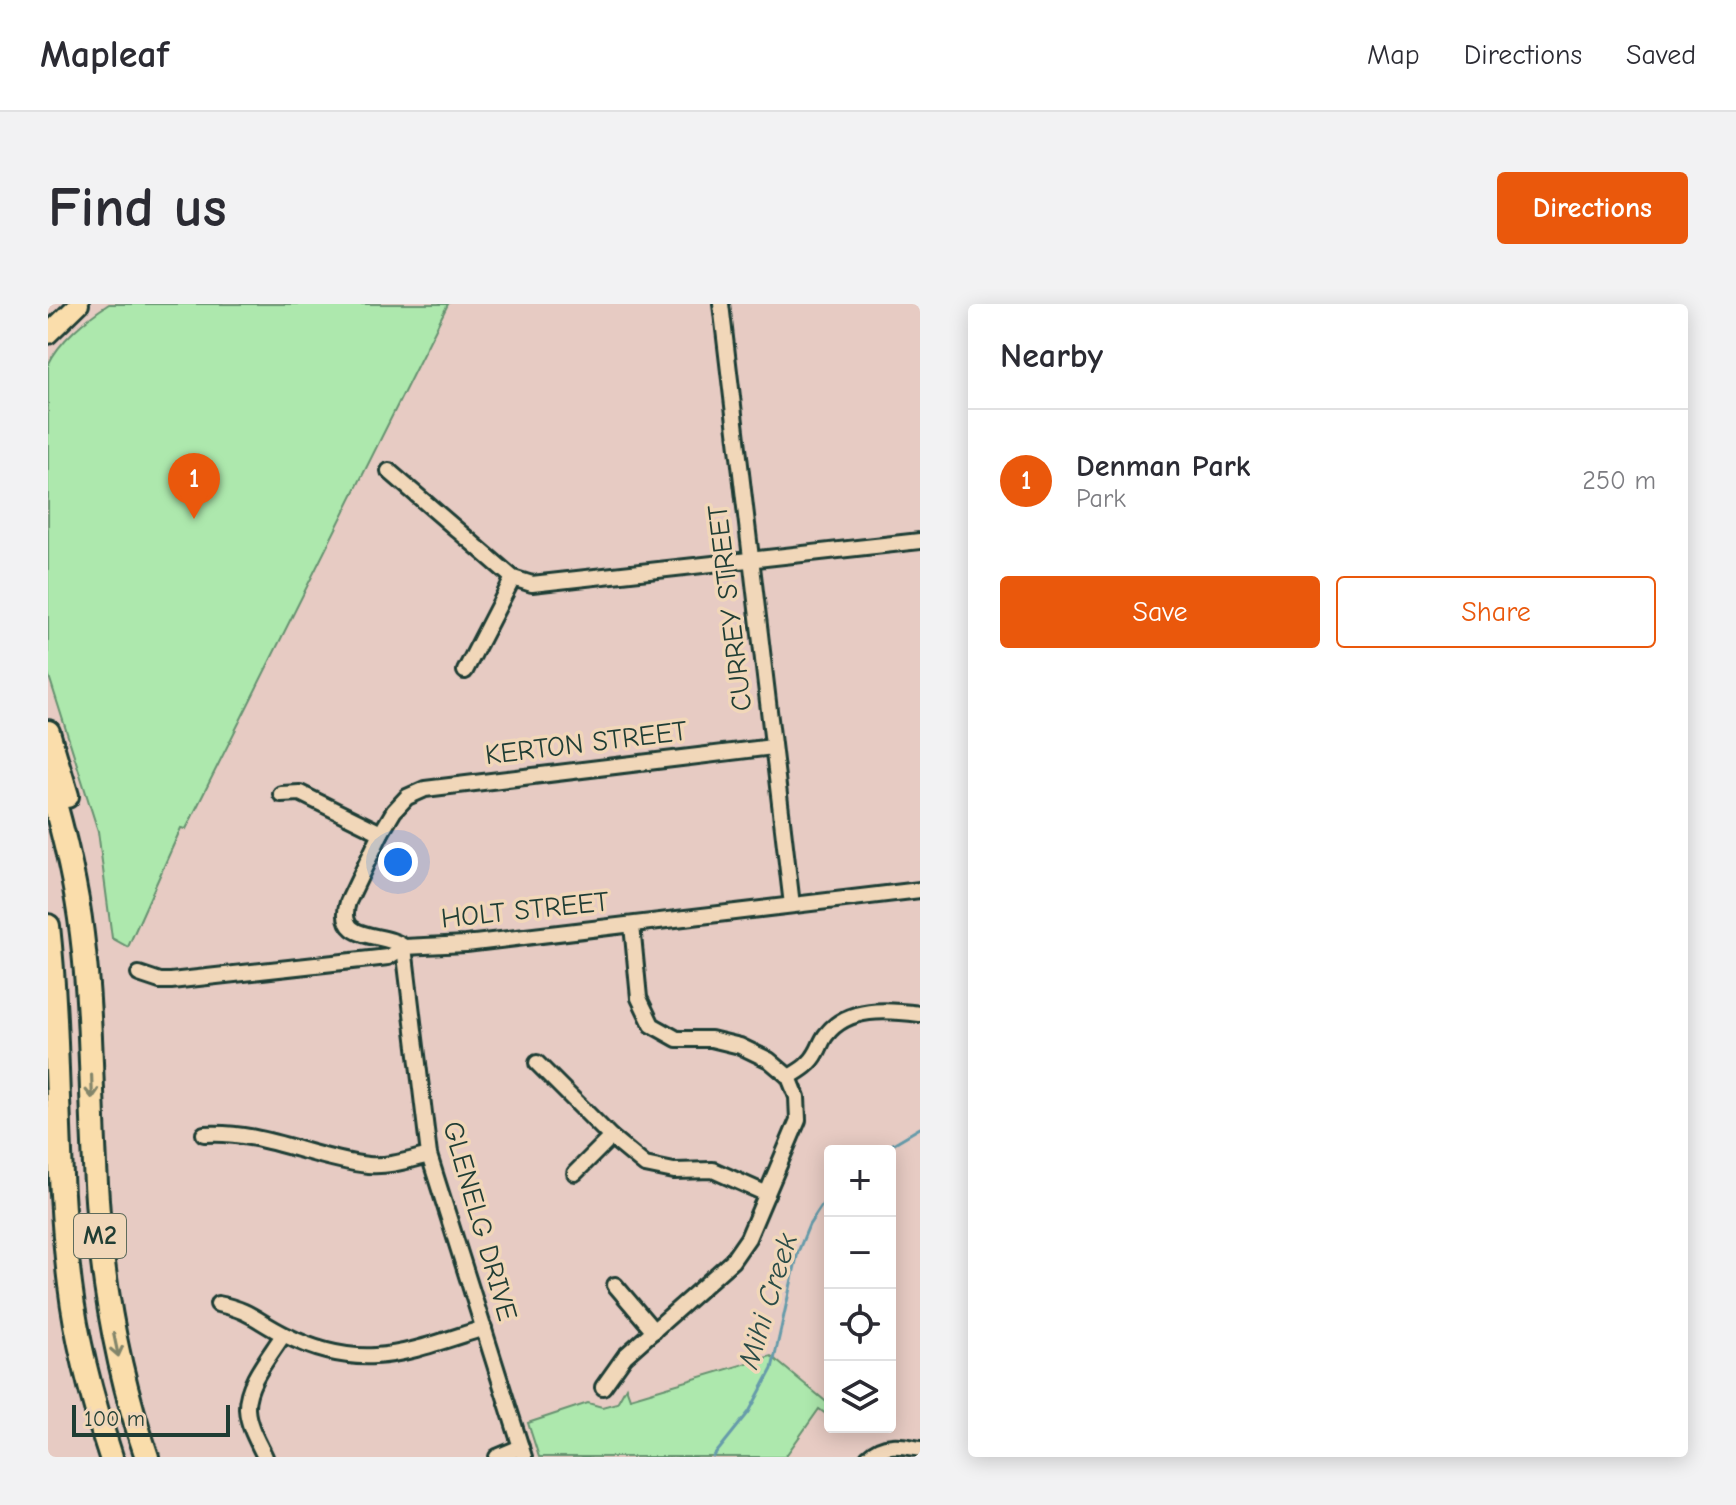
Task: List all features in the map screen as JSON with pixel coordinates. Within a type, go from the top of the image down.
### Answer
[{"type":"highway","points":[[48,732],[71,812],[84,878],[92,944],[86,972]]},
{"type":"highway","name":"M2","points":[[48,779],[76,895],[86,972],[96,1194],[104,1272],[116,1348],[147,1457]]},
{"type":"highway","name":"M2","points":[[48,926],[51,1016],[70,1288],[86,1367],[111,1457]]},
{"type":"main road","points":[[48,334],[79,304]]},
{"type":"street","name":"CURREY STREET","points":[[721,304],[792,905]]},
{"type":"street","points":[[389,471],[513,578],[532,584],[920,541]]},
{"type":"street","points":[[465,671],[513,578]]},
{"type":"street","name":"KERTON STREET","points":[[381,833],[407,797],[425,789],[773,747]]},
{"type":"street","points":[[281,794],[300,793],[381,833],[347,905],[347,919],[352,928],[360,933],[393,939],[404,947]]},
{"type":"street","name":"HOLT STREET","points":[[139,974],[171,981],[388,957],[404,947],[457,945],[920,890]]},
{"type":"street","points":[[603,1387],[625,1356],[732,1261],[748,1238],[798,1120],[797,1097],[789,1077],[769,1060],[740,1046],[711,1039],[677,1039],[652,1025],[639,998],[632,925]]},
{"type":"street","name":"GLENELG DRIVE","points":[[404,947],[429,1155],[522,1452]]},
{"type":"street","points":[[789,1077],[806,1067],[825,1036],[840,1022],[864,1011],[920,1014]]},
{"type":"street","points":[[537,1063],[611,1137],[645,1165],[674,1171],[713,1170],[767,1194]]},
{"type":"street","points":[[204,1134],[230,1133],[368,1165],[394,1164],[429,1155]]},
{"type":"street","points":[[575,1173],[611,1137]]},
{"type":"street","points":[[615,1285],[654,1331]]},
{"type":"street","points":[[218,1304],[241,1309],[283,1335],[334,1354],[384,1357],[484,1328]]},
{"type":"street","points":[[265,1457],[251,1426],[247,1408],[250,1388],[283,1335]]},
{"type":"street","points":[[868,1457],[876,1448],[897,1445],[920,1449]]},
{"type":"street","points":[[497,1457],[522,1452]]},
{"type":"green space","points":[[109,304],[448,304],[186,829],[181,828],[128,947],[112,938],[98,831],[48,673],[48,365],[74,331]]},
{"type":"green space","points":[[771,1356],[824,1400],[824,1413],[819,1409],[785,1457],[539,1457],[528,1423],[588,1403],[602,1407],[617,1403],[626,1387],[630,1398]]},
{"type":"waterway","name":"Mihi Creek","points":[[891,1145],[920,1128]]},
{"type":"waterway","name":"Mihi Creek","points":[[713,1457],[749,1412],[772,1369],[798,1252],[809,1225],[824,1202]]},
{"type":"place","name":"Denman Park","points":[[194,519]]}]
